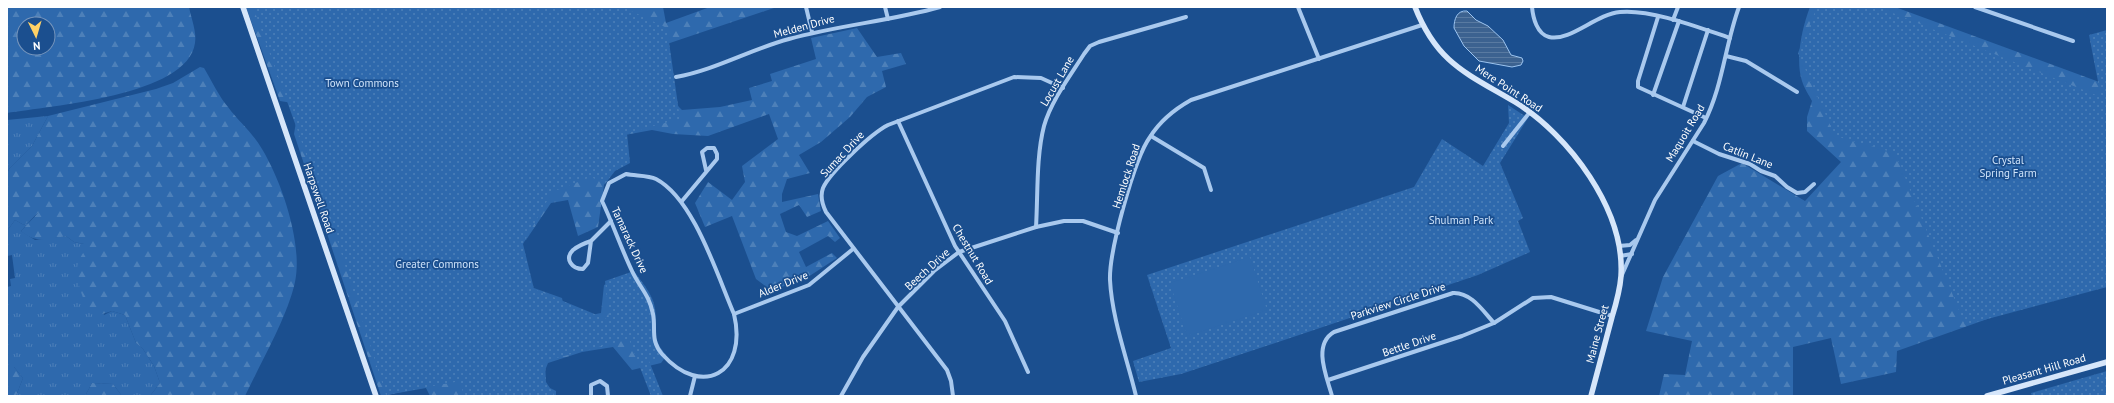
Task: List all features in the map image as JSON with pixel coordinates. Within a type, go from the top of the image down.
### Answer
[{"type":"street","name":"Harpswell Road","points":[[243,7],[376,396]]},
{"type":"street","points":[[806,7],[812,32]]},
{"type":"street","points":[[885,7],[888,19]]},
{"type":"street","name":"Melden Drive","points":[[676,77],[812,32],[888,19],[940,7]]},
{"type":"street","points":[[1298,7],[1319,59]]},
{"type":"street","name":"Mere Point Road","points":[[1415,7],[1422,25],[1435,47],[1449,61],[1530,112],[1555,134],[1582,166],[1604,204],[1619,246],[1621,278]]},
{"type":"street","points":[[1532,7],[1538,28],[1545,36],[1555,38],[1568,35],[1595,19],[1611,13],[1632,12],[1679,21],[1730,38]]},
{"type":"street","points":[[1673,20],[1678,7]]},
{"type":"street","name":"Maquoit Road","points":[[1621,278],[1655,200],[1706,118],[1719,87],[1730,38],[1739,7]]},
{"type":"street","points":[[1975,7],[2073,41]]},
{"type":"street","name":"Locust Lane","points":[[1036,227],[1042,137],[1046,121],[1063,88],[1084,54],[1090,46],[1108,39],[1186,17]]},
{"type":"street","points":[[1658,17],[1637,86],[1641,90],[1706,118]]},
{"type":"street","points":[[1653,95],[1679,21]]},
{"type":"street","name":"Hemlock Road","points":[[1136,396],[1112,293],[1110,269],[1118,233],[1141,156],[1150,136],[1168,116],[1191,100],[1422,25]]},
{"type":"street","points":[[1683,107],[1708,30]]},
{"type":"street","points":[[1726,56],[1746,61],[1797,92]]},
{"type":"street","name":"Sumac Drive","points":[[953,396],[951,381],[947,370],[826,212],[822,201],[823,189],[828,180],[872,135],[898,121],[1014,77],[1041,78],[1063,88]]},
{"type":"street","points":[[1503,146],[1530,112]]},
{"type":"street","name":"Chestnut Road","points":[[898,121],[959,252],[1005,322],[1028,372]]},
{"type":"street","points":[[1150,136],[1204,168],[1211,190]]},
{"type":"street","name":"Catlin Lane","points":[[1693,141],[1775,176],[1787,187],[1797,193],[1805,192],[1814,184]]},
{"type":"street","points":[[682,202],[700,181],[706,170],[717,159],[717,154],[714,148],[707,148],[702,152],[706,170]]},
{"type":"street","name":"Tamarack Drive","points":[[626,174],[655,178],[674,192],[682,202],[692,216],[734,314],[737,329],[737,345],[730,364],[724,370],[712,375],[695,376],[676,367],[661,353],[653,337],[653,315],[648,294],[632,272],[611,221],[602,201],[609,183],[626,174]]},
{"type":"street","name":"Beech Drive","points":[[841,396],[862,357],[898,307],[934,271],[959,252],[1036,227],[1064,221],[1077,220],[1118,233]]},
{"type":"street","points":[[591,241],[588,263],[583,268],[576,269],[572,266],[569,260],[570,254],[575,248],[591,241],[611,221]]},
{"type":"street","points":[[1619,246],[1630,245],[1637,239]]},
{"type":"street","name":"Alder Drive","points":[[734,314],[809,286],[853,249]]},
{"type":"street","points":[[1620,256],[1632,254]]},
{"type":"street","name":"Maine Street","points":[[1591,396],[1621,278]]},
{"type":"street","name":"Parkview Circle Drive","points":[[1332,396],[1322,346],[1330,335],[1342,329],[1445,295],[1457,293],[1470,297],[1494,322]]},
{"type":"street","points":[[1494,322],[1525,302],[1542,296],[1551,297],[1612,316]]},
{"type":"street","name":"Bettle Drive","points":[[1328,380],[1462,336],[1494,322]]},
{"type":"street","name":"Pleasant Hill Road","points":[[1990,396],[2107,362]]},
{"type":"street","points":[[690,396],[695,376]]},
{"type":"street","points":[[591,396],[591,385],[600,381],[607,386],[608,396]]},
{"type":"green space","points":[[7,7],[189,7],[195,30],[195,43],[187,61],[169,75],[144,87],[83,102],[7,113]]},
{"type":"green space","name":"Town Commons","points":[[246,7],[663,7],[666,23],[710,7],[777,7],[661,46],[675,103],[682,110],[720,107],[752,100],[749,88],[772,81],[770,74],[816,59],[811,38],[857,28],[877,57],[901,53],[906,64],[882,71],[886,87],[867,97],[850,117],[821,142],[799,155],[810,173],[787,179],[782,194],[782,202],[818,194],[821,211],[807,217],[799,205],[780,214],[786,232],[797,236],[828,221],[840,238],[835,242],[828,236],[799,252],[806,267],[832,253],[837,258],[811,275],[772,291],[756,279],[732,216],[705,227],[695,203],[708,182],[732,200],[745,182],[742,166],[778,139],[769,114],[708,136],[673,134],[652,130],[625,135],[613,170],[604,185],[598,227],[578,236],[568,200],[551,203],[526,240],[515,244],[531,287],[562,298],[564,308],[586,316],[601,313],[604,285],[630,274],[651,333],[664,359],[661,363],[632,370],[613,347],[582,352],[548,363],[540,383],[556,391],[556,396],[430,396],[426,388],[381,396],[294,134],[299,104],[280,101]]},
{"type":"green space","name":"Greater Commons","points":[[253,7],[623,7],[667,28],[680,119],[627,133],[630,163],[615,171],[605,184],[591,177],[552,192],[523,244],[534,289],[609,320],[605,281],[634,271],[646,287],[653,300],[656,318],[655,335],[660,347],[666,355],[649,361],[663,396],[651,396],[629,339],[545,361],[546,382],[555,396],[464,396],[460,381],[386,395],[337,240]]},
{"type":"green space","points":[[1810,7],[1895,7],[2102,83],[2107,88],[1993,317],[1897,351],[1896,372],[1841,384],[1831,338],[1793,347],[1793,396],[1659,396],[1664,374],[1685,375],[1692,341],[1646,331],[1663,277],[1718,176],[1742,163],[1805,201],[1841,162],[1807,131],[1807,117],[1812,101],[1802,81],[1799,53],[1804,24]]},
{"type":"green space","name":"Crystal Spring Farm","points":[[1817,7],[1878,7],[2101,97],[2089,35],[2107,30],[2107,287],[1965,325],[1895,153],[1835,136],[1798,53]]},
{"type":"green space","points":[[200,67],[204,68],[224,102],[258,143],[277,178],[289,214],[293,232],[297,267],[295,282],[280,325],[245,396],[150,396],[160,383],[154,366],[143,349],[136,343],[125,315],[112,311],[96,316],[89,313],[80,290],[77,274],[77,266],[84,252],[84,244],[74,242],[66,236],[42,240],[32,238],[21,231],[39,212],[24,225],[15,220],[7,231],[7,174],[9,169],[32,146],[48,116],[156,89],[173,83]]},
{"type":"green space","name":"Shulman Park","points":[[1508,105],[1528,118],[1500,163],[1523,218],[1518,221],[1530,252],[1478,275],[1266,346],[1181,374],[1139,382],[1133,361],[1171,348],[1147,275],[1414,187],[1442,139],[1483,166],[1509,123]]},
{"type":"green space","points":[[48,116],[32,146],[9,169],[7,174],[7,120]]},
{"type":"green space","points":[[38,212],[21,231],[35,240],[66,236],[74,242],[84,244],[104,315],[112,311],[125,315],[136,343],[143,349],[154,366],[160,383],[150,396],[122,396],[113,384],[92,383],[85,396],[16,396],[23,378],[14,367],[7,367],[7,287],[11,286],[10,279],[15,278],[12,255],[7,256],[7,231],[15,220],[24,225]]},
{"type":"green space","points":[[1250,257],[1267,310],[1187,336],[1170,283]]},
{"type":"green space","points":[[7,367],[14,367],[23,378],[16,396],[7,396]]},
{"type":"green space","points":[[2107,371],[2107,396],[2032,396],[2031,393]]},
{"type":"green space","points":[[92,383],[113,384],[122,396],[85,396]]},
{"type":"shaded area","points":[[1467,11],[1476,20],[1488,26],[1503,40],[1511,55],[1522,58],[1523,61],[1521,65],[1512,67],[1479,61],[1464,46],[1454,28],[1454,25],[1455,18],[1458,14]]}]
